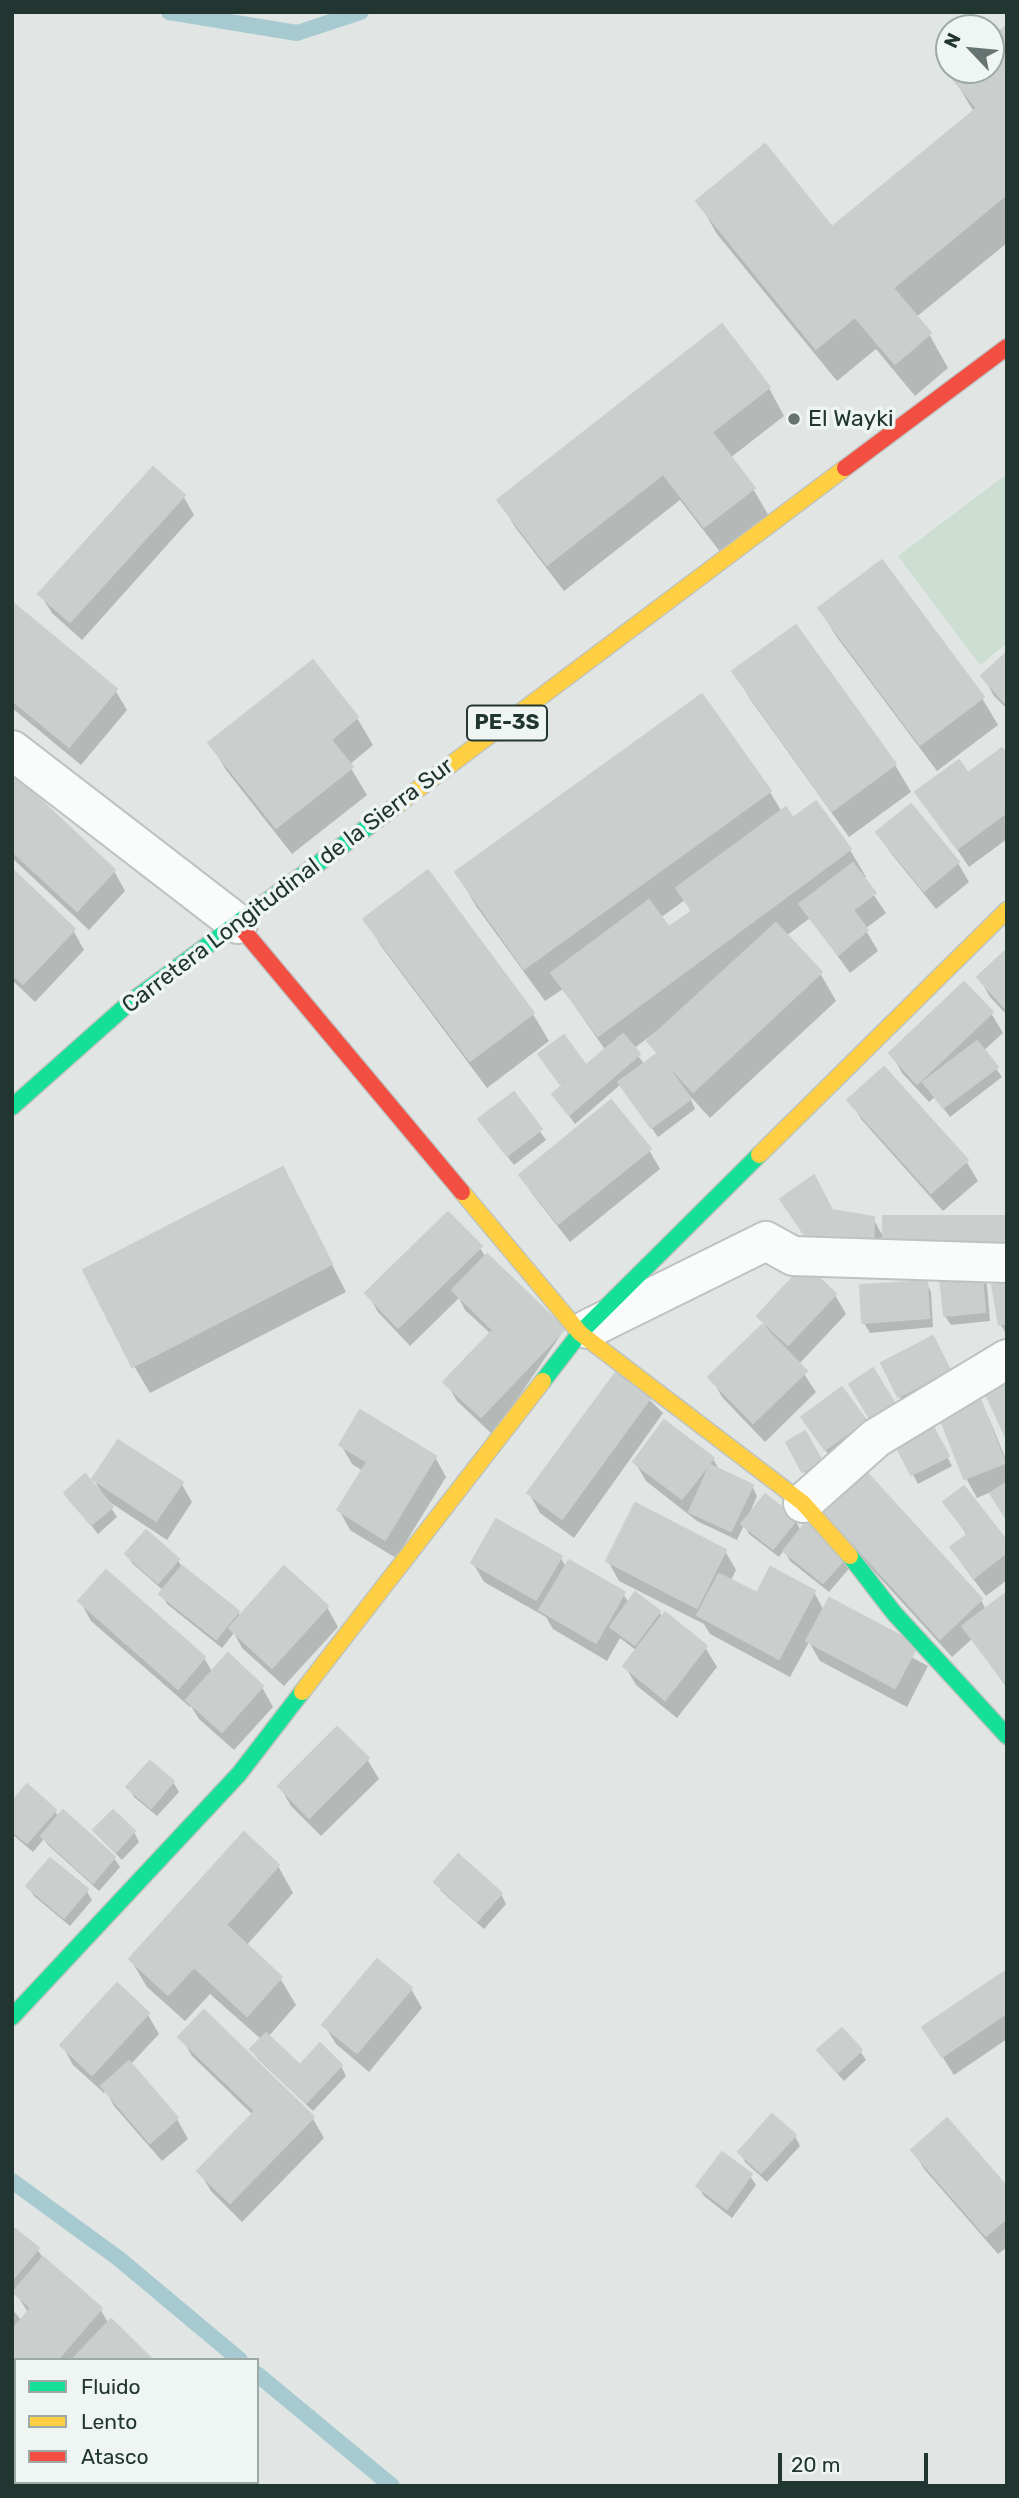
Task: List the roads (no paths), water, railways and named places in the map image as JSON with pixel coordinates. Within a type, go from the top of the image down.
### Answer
[{"type":"main road","name":"Carretera Longitudinal de la Sierra Sur","points":[[12,1107],[128,1004],[1007,346]]},
{"type":"main road","points":[[12,2017],[239,1774],[580,1333],[1007,910]]},
{"type":"main road","points":[[238,924],[580,1333],[803,1503],[841,1543],[894,1613],[1007,1736]]},
{"type":"street","points":[[12,750],[238,924]]},
{"type":"street","points":[[580,1333],[766,1241],[793,1256],[1007,1263]]},
{"type":"street","points":[[803,1503],[876,1438],[1007,1360]]},
{"type":"waterway","points":[[169,12],[297,33],[361,12]]},
{"type":"waterway","points":[[12,2181],[118,2258],[238,2358]]},
{"type":"waterway","points":[[259,2376],[392,2486]]},
{"type":"place","name":"El Wayki","points":[[794,419]]}]
